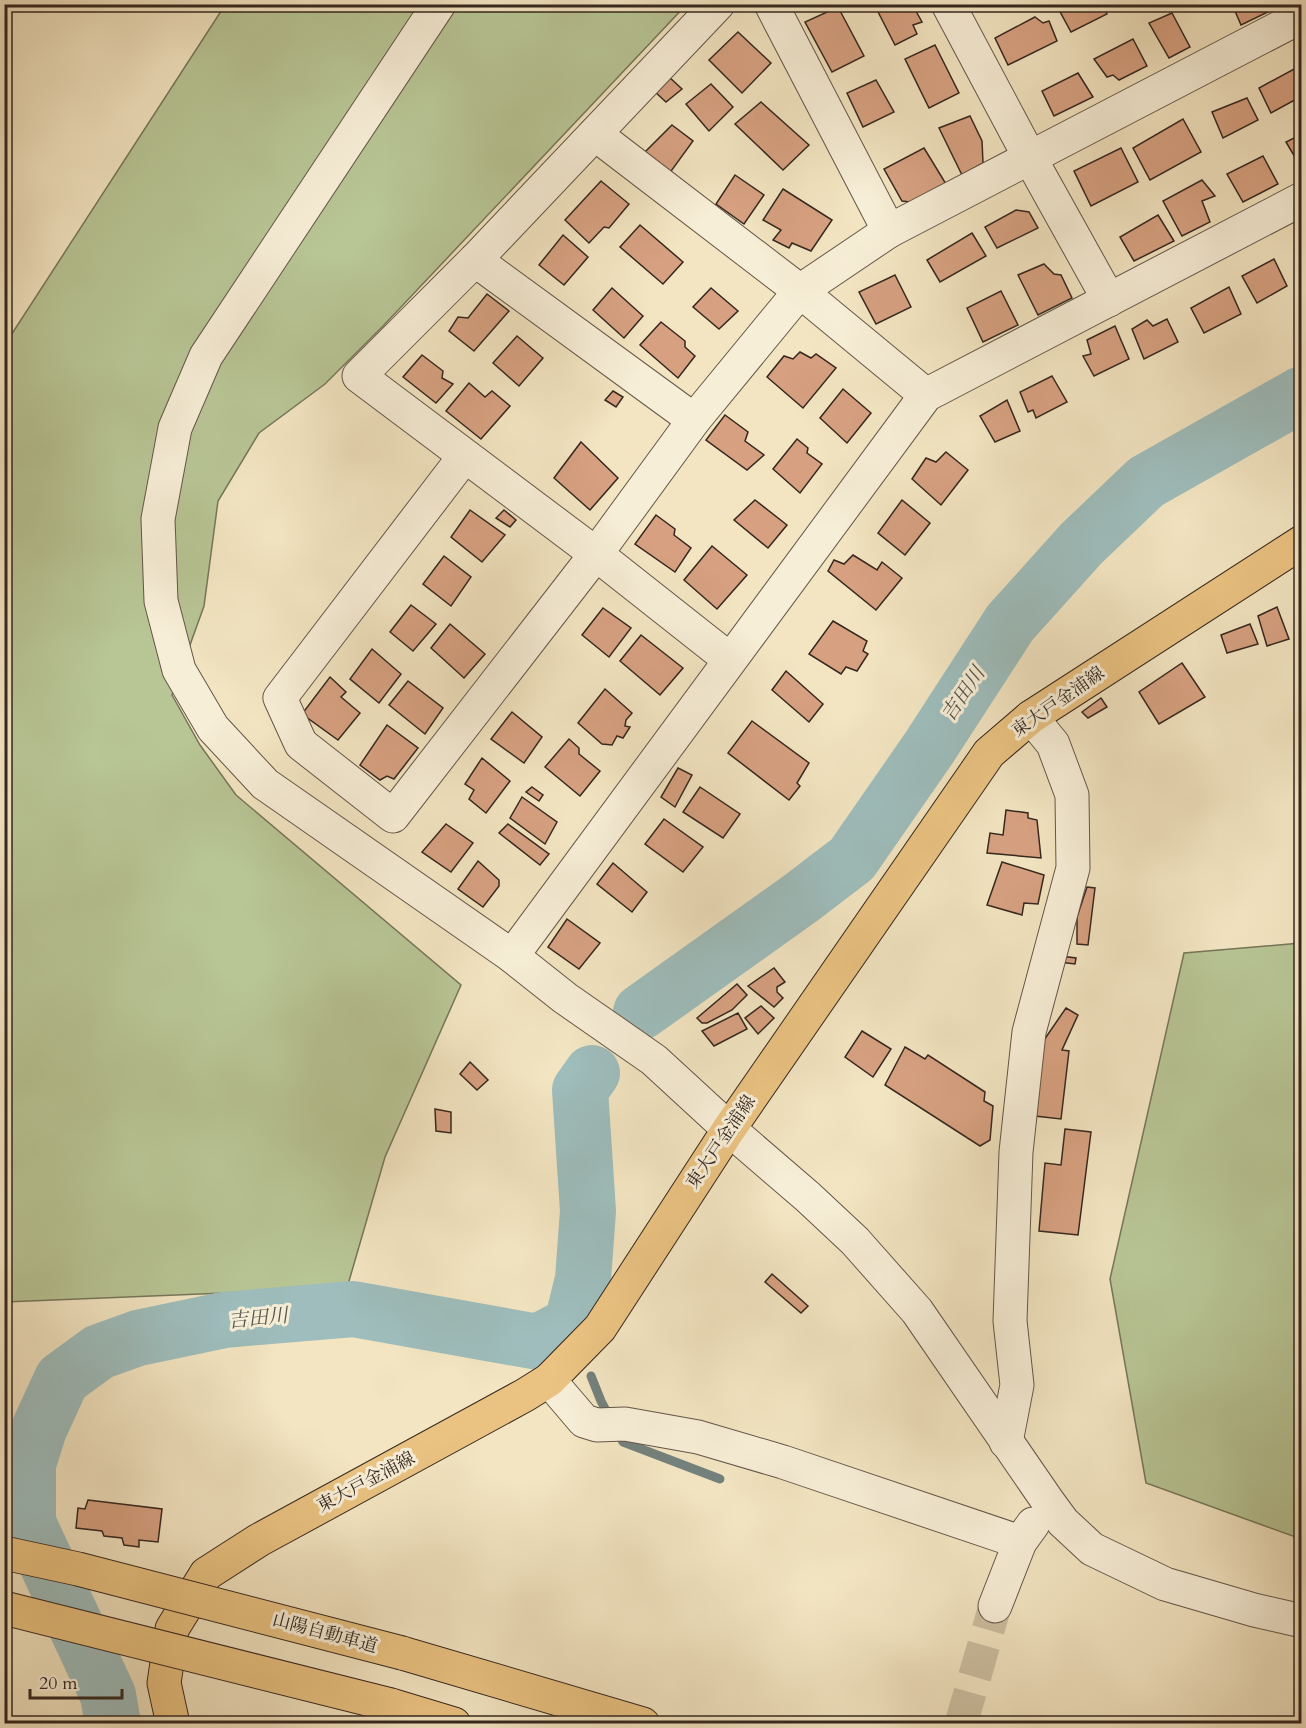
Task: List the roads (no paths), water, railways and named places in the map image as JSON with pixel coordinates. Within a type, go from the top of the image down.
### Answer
[{"type":"main road","name":"東大戸金浦線","points":[[173,1724],[164,1683],[172,1629],[206,1574],[259,1540],[525,1395],[549,1380],[600,1328],[729,1129],[989,753],[1031,717],[1302,542]]},
{"type":"main road","name":"山陽自動車道","points":[[4,1553],[78,1569],[402,1653],[643,1724]]},
{"type":"main road","points":[[4,1608],[391,1705],[454,1724]]},
{"type":"street","points":[[439,4],[206,356],[175,428],[158,519],[161,601],[179,670],[213,728],[265,784],[512,956],[565,998],[654,1060],[855,1241],[917,1311],[1048,1503],[1063,1522],[1092,1549],[1165,1584],[1254,1610],[1302,1621]]},
{"type":"street","points":[[718,4],[475,260],[359,376],[596,554],[729,659]]},
{"type":"street","points":[[771,4],[889,231]]},
{"type":"street","points":[[956,8],[1030,158],[1109,300]]},
{"type":"street","points":[[464,457],[280,698],[301,744],[393,816],[596,554],[694,420],[800,291],[889,231],[1302,16]]},
{"type":"street","points":[[595,134],[800,291],[926,395]]},
{"type":"street","points":[[512,956],[926,395],[1302,199]]},
{"type":"street","points":[[475,260],[694,420]]},
{"type":"street","points":[[1006,1442],[1017,1385],[1010,1321],[1016,1152],[1029,1032],[1073,868],[1072,795],[1053,744],[1031,717]]},
{"type":"street","points":[[549,1380],[584,1421],[698,1437],[783,1462],[1020,1542]]},
{"type":"street","points":[[995,1606],[1020,1542],[1048,1503]]},
{"type":"waterway","name":"吉田川","points":[[641,1012],[852,859],[929,748],[1010,623],[1081,544],[1146,482],[1302,394]]},
{"type":"waterway","name":"吉田川","points":[[113,1724],[108,1695],[28,1523],[28,1464],[39,1429],[62,1379],[99,1352],[138,1338],[224,1320],[353,1309],[538,1342],[572,1324],[583,1279],[588,1211],[580,1090],[592,1073]]},
{"type":"waterway","name":"吉田川","points":[[572,1324],[574,1331]]},
{"type":"waterway","points":[[591,1376],[610,1418]]},
{"type":"waterway","points":[[617,1430],[623,1442],[720,1479]]},
{"type":"tunnel","points":[[961,1724],[995,1606]]}]
